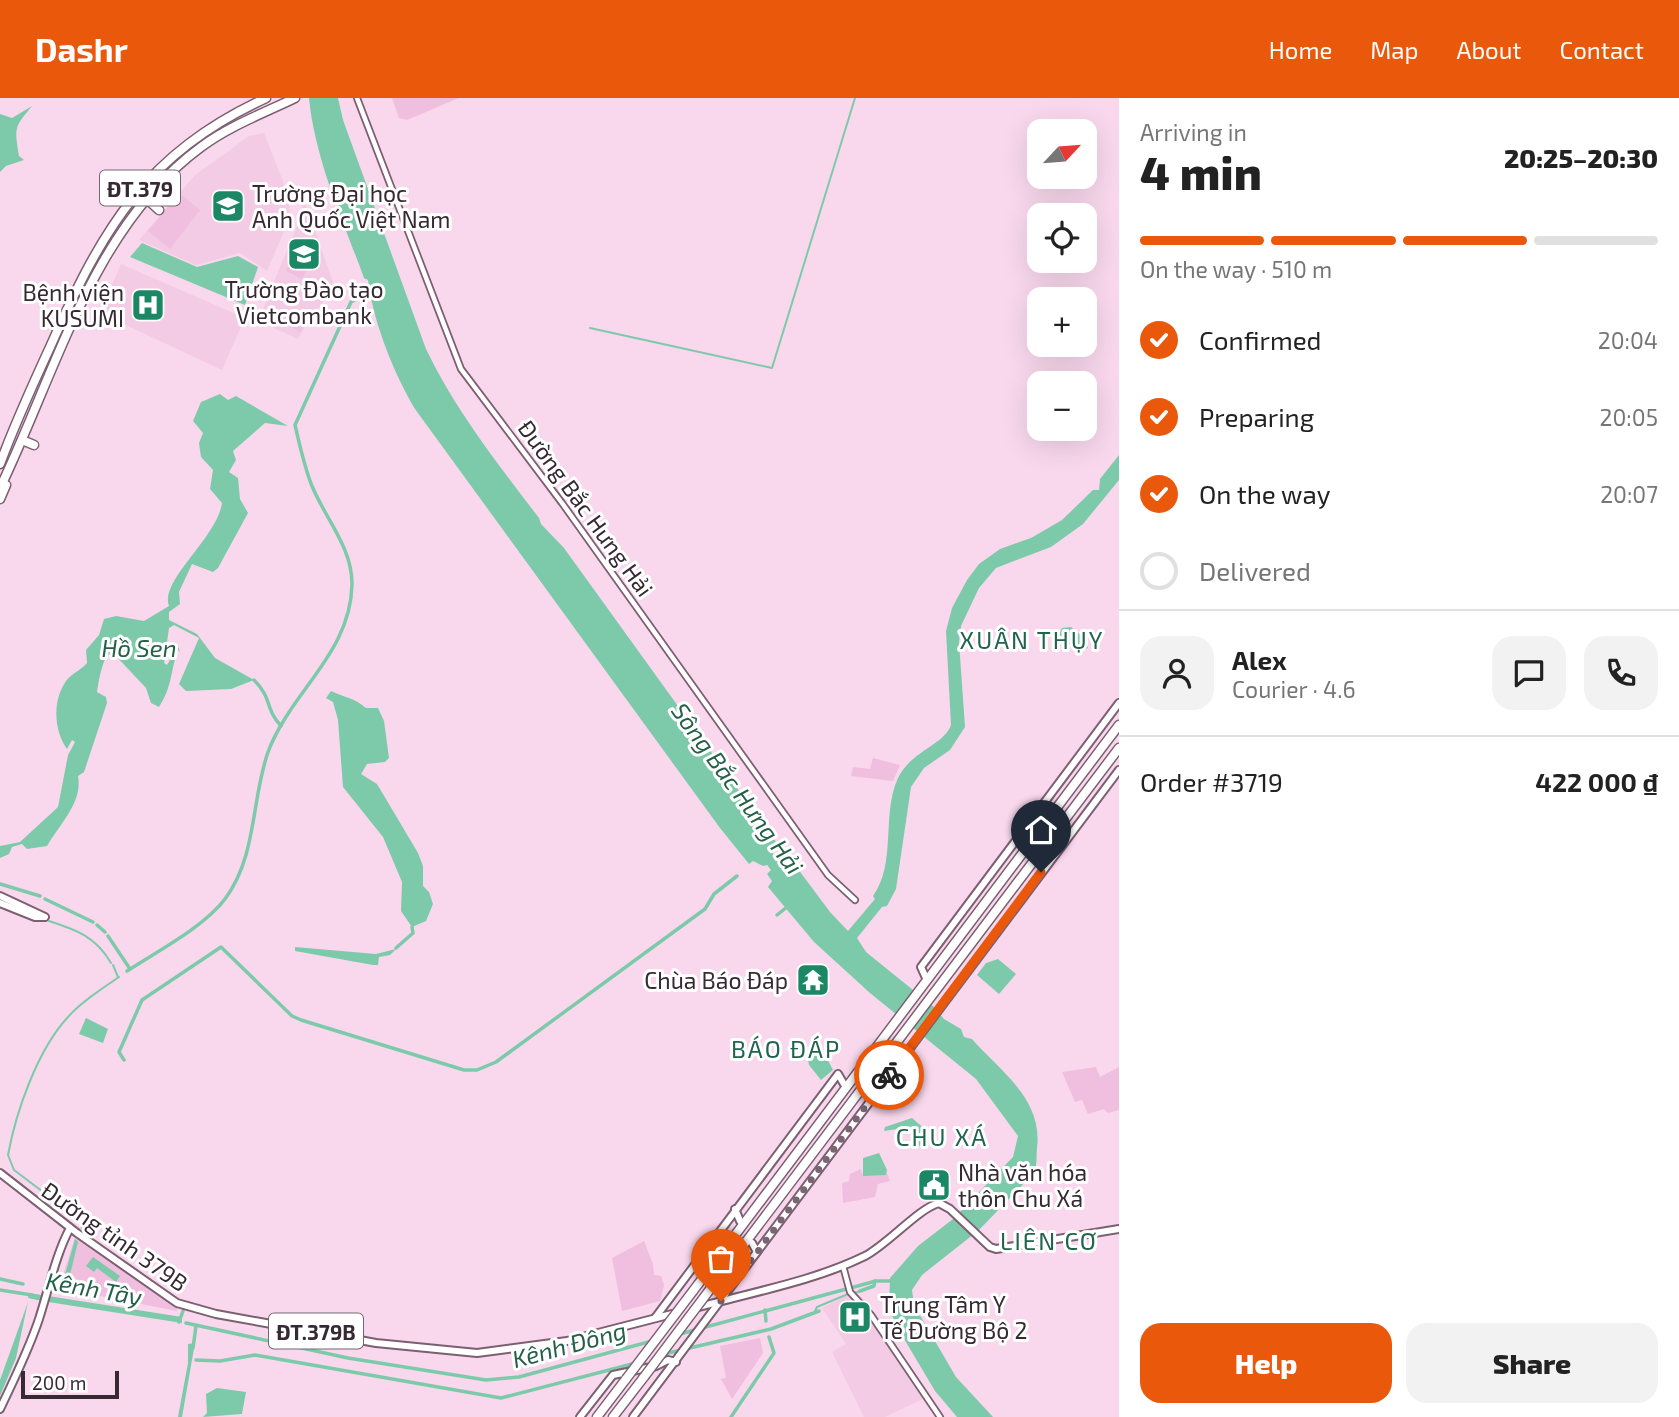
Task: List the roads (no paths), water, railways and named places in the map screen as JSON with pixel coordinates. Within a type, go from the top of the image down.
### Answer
[{"type":"highway","name":"ĐT.379","points":[[0,488],[95,276],[123,229],[147,199],[202,146],[295,98]]},
{"type":"highway","name":"ĐT.379","points":[[0,464],[82,275],[109,228],[138,190],[206,129],[262,100]]},
{"type":"highway","points":[[124,178],[138,190]]},
{"type":"highway","points":[[147,199],[159,210]]},
{"type":"highway","points":[[1,427],[12,433]]},
{"type":"highway","points":[[23,440],[34,445]]},
{"type":"highway","points":[[0,456],[8,442]]},
{"type":"highway","points":[[0,499],[17,453]]},
{"type":"highway","points":[[597,1417],[1119,725]]},
{"type":"highway","points":[[613,1417],[1119,748]]},
{"type":"main road","points":[[926,980],[920,967],[1119,703]]},
{"type":"main road","points":[[633,1417],[1119,770]]},
{"type":"main road","points":[[0,896],[45,917],[35,917],[0,903]]},
{"type":"main road","points":[[939,989],[949,995]]},
{"type":"main road","points":[[655,1318],[838,1074],[845,1086]]},
{"type":"main road","points":[[854,1103],[860,1114]]},
{"type":"main road","name":"Đường tỉnh 379B","points":[[0,1172],[13,1186],[41,1203],[70,1228],[180,1304],[376,1343],[477,1353],[613,1332],[672,1314]]},
{"type":"main road","points":[[699,1307],[843,1265],[889,1241],[930,1206],[939,1203],[950,1209],[989,1247],[1004,1250],[1054,1238],[1119,1229]]},
{"type":"main road","points":[[735,1209],[740,1220]]},
{"type":"main road","points":[[0,1409],[32,1338],[61,1249],[62,1238],[70,1228]]},
{"type":"main road","points":[[751,1243],[757,1252]]},
{"type":"main road","points":[[731,1287],[735,1297]]},
{"type":"main road","points":[[580,1417],[613,1375],[656,1366],[668,1360],[676,1362]]},
{"type":"street","name":"Đường Bắc Hưng Hải","points":[[357,98],[461,369],[570,514],[828,875],[855,900]]},
{"type":"street","points":[[843,1265],[850,1292],[871,1315],[940,1417]]},
{"type":"water","name":"Sông Bắc Hưng Hải","points":[[309,98],[338,98],[343,120],[426,349],[450,394],[541,524],[564,548],[776,842],[772,845],[774,858],[787,868],[795,865],[830,912],[848,931],[875,899],[873,896],[885,868],[890,807],[898,778],[911,761],[942,738],[951,725],[946,631],[952,608],[967,580],[979,564],[1000,549],[1031,538],[1062,520],[1093,490],[1099,490],[1100,479],[1119,455],[1119,480],[1083,524],[1051,547],[996,568],[979,588],[961,626],[959,642],[965,727],[950,750],[924,768],[911,787],[896,889],[887,906],[882,907],[857,938],[866,952],[934,1007],[944,1019],[961,1029],[964,1037],[972,1039],[1018,1088],[1033,1115],[1037,1148],[1033,1174],[979,1230],[922,1275],[912,1290],[914,1305],[956,1377],[993,1417],[957,1417],[935,1391],[897,1327],[889,1308],[890,1278],[918,1246],[953,1219],[1013,1157],[1018,1136],[976,1079],[870,993],[814,942],[768,887],[772,881],[767,874],[771,870],[767,865],[753,861],[749,864],[720,828],[415,409],[385,346],[374,312],[368,280],[364,278],[331,190],[317,144]]},
{"type":"water","points":[[32,106],[19,123],[16,133],[19,156],[24,160],[6,166],[0,172],[0,114],[12,118]]},
{"type":"water","points":[[142,243],[197,267],[238,256],[258,267],[245,305],[130,257]]},
{"type":"water","name":"Hồ Sen","points":[[220,394],[228,400],[236,396],[288,426],[265,423],[233,451],[236,460],[229,472],[238,478],[240,499],[248,513],[218,568],[213,572],[192,564],[179,592],[180,604],[169,612],[169,620],[197,634],[215,658],[254,680],[231,689],[186,691],[179,684],[199,638],[174,625],[169,628],[164,663],[167,665],[178,646],[180,652],[178,650],[169,685],[159,707],[151,703],[146,688],[114,654],[107,655],[97,692],[106,697],[107,703],[84,772],[78,776],[79,786],[74,804],[47,846],[27,849],[22,844],[12,847],[9,854],[0,858],[0,846],[20,842],[58,807],[68,755],[75,742],[72,740],[67,749],[59,734],[56,716],[58,698],[66,681],[87,663],[86,650],[99,635],[104,619],[116,616],[144,621],[169,606],[168,596],[172,584],[218,516],[222,503],[210,489],[213,470],[201,457],[199,443],[203,433],[193,421],[201,402]]},
{"type":"water","points":[[1071,627],[1084,638],[1088,648],[1080,652],[1058,637],[1062,628]]},
{"type":"water","points":[[331,691],[366,708],[378,708],[384,721],[389,758],[385,762],[367,764],[361,774],[377,784],[423,866],[423,886],[429,892],[433,904],[426,921],[412,927],[401,911],[402,882],[383,837],[343,787],[338,720],[333,702],[326,698]]},
{"type":"water","points":[[295,947],[376,954],[396,949],[390,955],[379,957],[378,965],[373,965],[295,951]]},
{"type":"water","points":[[998,959],[1016,974],[999,994],[977,975],[986,963]]},
{"type":"water","points":[[86,1018],[108,1029],[103,1043],[79,1034]]},
{"type":"water","points":[[821,1047],[833,1070],[821,1080],[809,1065],[807,1054]]},
{"type":"water","points":[[912,1118],[927,1131],[920,1146],[915,1145],[918,1132],[911,1127],[884,1131],[885,1127]]},
{"type":"water","points":[[879,1153],[887,1170],[886,1175],[863,1176],[863,1158]]},
{"type":"water","points":[[75,1239],[78,1242],[66,1291],[61,1289]]},
{"type":"water","points":[[93,1257],[120,1276],[116,1282],[97,1268],[94,1272],[86,1266]]},
{"type":"water","points":[[113,1288],[127,1291],[127,1301],[108,1298],[109,1290]]},
{"type":"water","points":[[29,1293],[182,1317],[182,1323],[42,1301],[28,1298]]},
{"type":"water","points":[[28,1302],[16,1358],[0,1396],[0,1380]]},
{"type":"water","points":[[195,1343],[182,1417],[178,1417],[188,1363],[188,1344]]},
{"type":"water","points":[[217,1388],[246,1392],[242,1414],[203,1417],[207,1413],[206,1394]]},
{"type":"waterway","points":[[590,328],[772,368],[855,98]]},
{"type":"waterway","points":[[362,296],[371,292]]},
{"type":"waterway","points":[[127,971],[192,929],[225,899],[243,865],[268,752],[278,730],[342,631],[349,609],[351,570],[343,545],[312,486],[295,425],[351,302],[358,298]]},
{"type":"waterway","points":[[254,680],[281,726]]},
{"type":"waterway","points":[[124,1060],[119,1052],[142,1000],[221,947],[292,1016],[464,1070],[477,1070],[496,1062],[705,909],[714,894],[737,876]]},
{"type":"waterway","points":[[0,884],[40,896]]},
{"type":"waterway","points":[[45,899],[93,922]]},
{"type":"waterway","points":[[777,915],[787,907]]},
{"type":"waterway","points":[[49,921],[85,936],[99,947],[111,963]]},
{"type":"waterway","points":[[97,925],[105,932]]},
{"type":"waterway","points":[[396,948],[413,933],[412,927]]},
{"type":"waterway","points":[[108,936],[130,969]]},
{"type":"waterway","points":[[113,965],[118,977]]},
{"type":"waterway","points":[[82,1229],[81,1222],[75,1216],[14,1170],[8,1155],[23,1100],[47,1046],[74,1011],[119,977]]},
{"type":"waterway","points":[[0,1279],[23,1284]]},
{"type":"waterway","points":[[860,1291],[874,1286],[875,1281]]},
{"type":"waterway","name":"Kênh Đông","points":[[680,1334],[876,1281],[893,1281]]},
{"type":"waterway","name":"Kênh Tây","points":[[0,1290],[32,1295]]},
{"type":"waterway","points":[[855,1293],[860,1291]]},
{"type":"waterway","points":[[815,1311],[817,1307],[848,1294]]},
{"type":"waterway","points":[[765,1310],[766,1321]]},
{"type":"waterway","points":[[179,1322],[183,1311]]},
{"type":"waterway","points":[[664,1354],[771,1329],[819,1311]]},
{"type":"waterway","name":"Kênh Đông","points":[[186,1323],[348,1358],[486,1380],[519,1377],[652,1341]]},
{"type":"waterway","name":"Kênh Đông","points":[[193,1348],[196,1326]]},
{"type":"waterway","points":[[731,1417],[774,1353],[769,1337]]},
{"type":"waterway","points":[[196,1360],[220,1361],[255,1355],[501,1398],[636,1363]]},
{"type":"place","name":"Trường Đại học Anh Quốc Việt Nam","points":[[228,206]]},
{"type":"place","name":"Trường Đào tạo Vietcombank","points":[[304,254]]},
{"type":"place","name":"Bệnh viện KUSUMI","points":[[148,305]]},
{"type":"place","name":"Chùa Báo Đáp","points":[[813,980]]},
{"type":"place","name":"Nhà văn hóa thôn Chu Xá","points":[[934,1185]]},
{"type":"place","name":"Trung Tâm Y Tế Đường Bộ 2","points":[[855,1317]]},
{"type":"district","name":"XUÂN THỤY","points":[[1032,639]]},
{"type":"district","name":"BÁO ĐÁP","points":[[786,1048]]},
{"type":"district","name":"CHU XÁ","points":[[942,1136]]},
{"type":"district","name":"LIÊN CƠ","points":[[1049,1240]]}]
